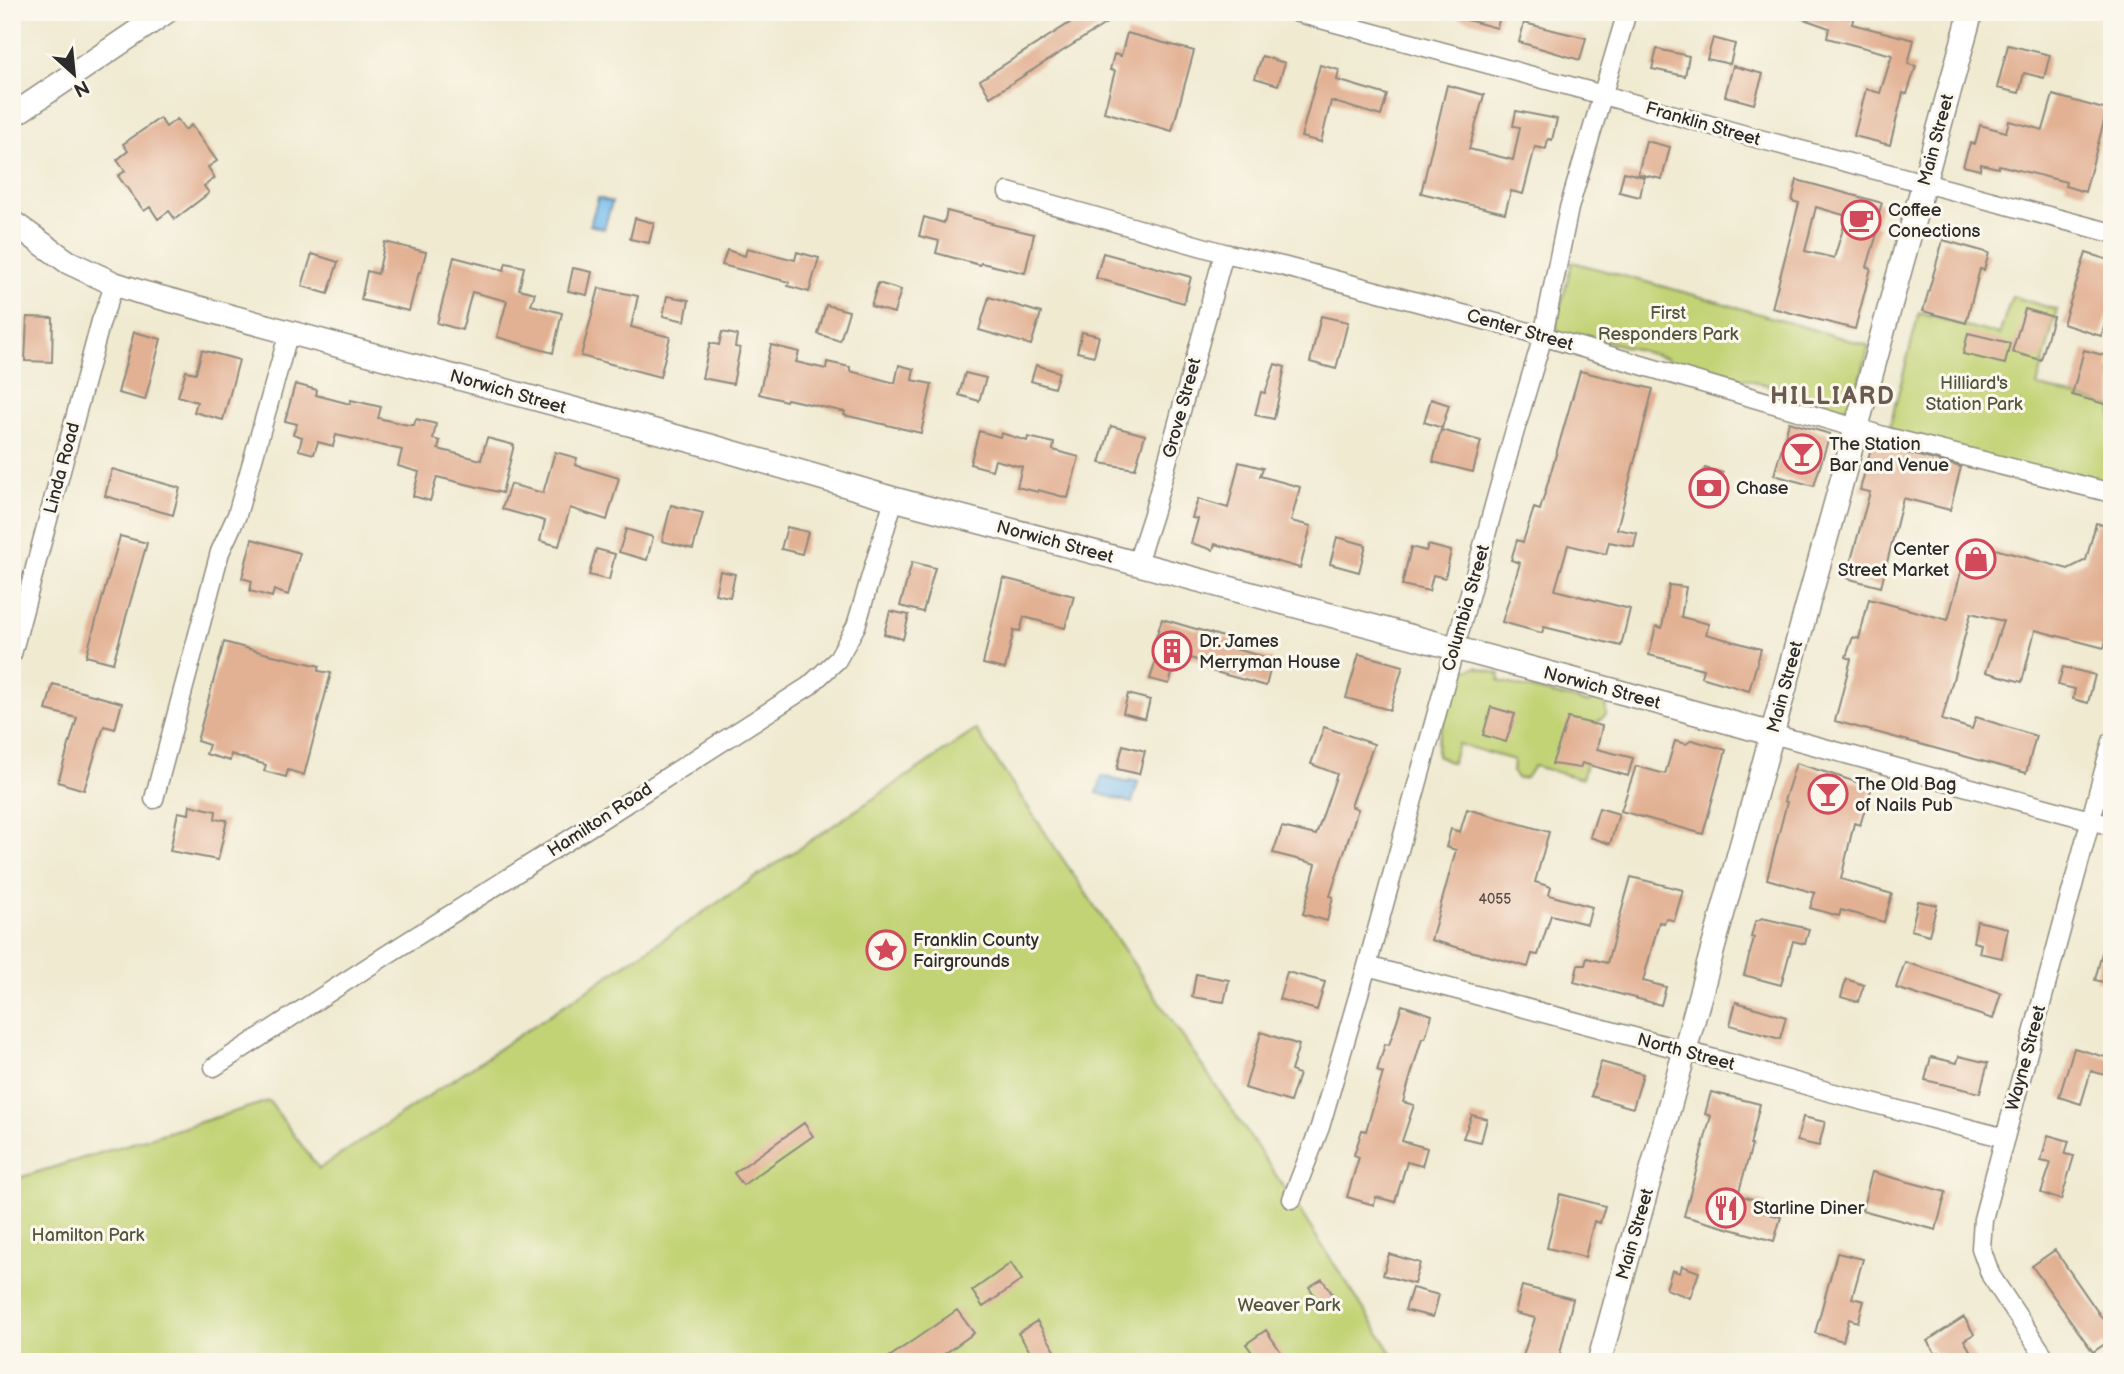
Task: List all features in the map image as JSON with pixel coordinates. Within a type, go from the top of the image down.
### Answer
[{"type":"main road","points":[[12,116],[166,12]]},
{"type":"main road","name":"Main Street","points":[[1600,1362],[1972,12]]},
{"type":"main road","name":"Norwich Street","points":[[12,222],[68,262],[115,284],[894,499],[1772,734]]},
{"type":"street","name":"Franklin Street","points":[[1295,12],[2112,233]]},
{"type":"street","name":"Columbia Street","points":[[1292,1199],[1320,1127],[1367,966],[1513,437],[1544,336],[1569,208],[1627,12]]},
{"type":"street","name":"Center Street","points":[[1008,192],[1224,253],[1544,336],[1857,428],[2112,493]]},
{"type":"street","name":"Grove Street","points":[[1137,563],[1153,514],[1224,253]]},
{"type":"street","name":"Linda Road","points":[[12,654],[101,321],[115,284]]},
{"type":"street","points":[[154,799],[220,552],[237,515],[289,332]]},
{"type":"street","name":"Hamilton Road","points":[[214,1067],[809,686],[837,660],[856,626],[894,499]]},
{"type":"street","name":"Norwich Street","points":[[1772,734],[2112,826]]},
{"type":"street","name":"Wayne Street","points":[[2048,1362],[1990,1276],[1981,1248],[1983,1219],[2112,741]]},
{"type":"street","name":"North Street","points":[[1367,966],[2005,1138]]},
{"type":"green space","name":"First Responders Park","points":[[1572,262],[1869,346],[1854,395],[1847,405],[1838,411],[1827,411],[1813,405],[1811,397],[1720,372],[1715,376],[1708,374],[1706,368],[1685,362],[1678,368],[1672,366],[1667,358],[1577,333],[1569,338],[1563,337],[1557,331],[1557,321]]},
{"type":"green space","name":"Hilliard's Station Park","points":[[2012,296],[2057,310],[2037,386],[2112,406],[2112,493],[1887,437],[1919,313],[1999,335]]},
{"type":"green space","points":[[1476,667],[1500,674],[1499,681],[1589,703],[1594,698],[1602,702],[1606,715],[1597,722],[1582,779],[1534,766],[1526,778],[1518,779],[1513,773],[1514,760],[1458,744],[1452,763],[1437,756],[1442,727],[1459,676],[1463,671]]},
{"type":"green space","name":"Franklin County Fairgrounds","points":[[976,730],[1292,1199],[1398,1362],[12,1362],[12,1180],[269,1101],[319,1169]]},
{"type":"water","points":[[598,198],[612,202],[604,229],[590,225]]},
{"type":"water","points":[[1102,776],[1129,783],[1130,780],[1138,782],[1132,803],[1097,793]]},
{"type":"building","points":[[1087,12],[1124,12],[990,97],[980,80]]},
{"type":"building","points":[[1457,12],[1501,12],[1497,28],[1456,17]]},
{"type":"building","points":[[1793,12],[1855,12],[1852,24],[1914,40],[1908,64],[1916,66],[1907,94],[1903,93],[1890,145],[1854,136],[1866,89],[1880,93],[1892,55],[1827,38],[1829,28],[1792,15]]},
{"type":"building","points":[[1524,23],[1586,38],[1580,60],[1519,42]]},
{"type":"building","points":[[1127,33],[1194,51],[1172,131],[1104,112],[1115,71],[1110,70],[1114,54],[1121,56]]},
{"type":"building","points":[[1713,38],[1735,44],[1730,64],[1707,59]]},
{"type":"building","points":[[2008,45],[2050,55],[2044,78],[2024,73],[2019,93],[1997,88]]},
{"type":"building","points":[[1657,49],[1689,56],[1685,76],[1652,69]]},
{"type":"building","points":[[1262,56],[1285,63],[1278,85],[1255,78]]},
{"type":"building","points":[[1320,65],[1339,70],[1337,80],[1387,95],[1381,116],[1331,101],[1321,142],[1301,137]]},
{"type":"building","points":[[1733,66],[1763,74],[1754,104],[1725,96]]},
{"type":"building","points":[[1447,85],[1484,95],[1469,149],[1513,160],[1520,127],[1513,126],[1516,111],[1557,119],[1552,140],[1548,139],[1546,149],[1535,147],[1523,194],[1511,191],[1505,213],[1421,193]]},
{"type":"building","points":[[2053,95],[2107,110],[2085,192],[2065,186],[2066,182],[1999,165],[1998,168],[1981,164],[1980,170],[1963,166],[1970,143],[1975,144],[1980,125],[2006,132],[2009,121],[2043,130]]},
{"type":"building","points":[[160,118],[166,127],[177,119],[185,130],[191,125],[217,161],[208,167],[215,178],[204,186],[209,193],[175,219],[169,211],[158,219],[150,207],[144,211],[118,176],[125,171],[117,160],[128,151],[123,144]]},
{"type":"building","points":[[1646,141],[1670,147],[1662,179],[1638,174]]},
{"type":"building","points":[[1624,172],[1644,177],[1640,197],[1619,192]]},
{"type":"building","points":[[1797,180],[1882,203],[1875,225],[1879,227],[1867,267],[1871,268],[1855,329],[1772,308],[1799,203],[1792,201]],"holes":[[[1816,207],[1847,216],[1834,258],[1805,251]]]},
{"type":"building","points":[[947,211],[1034,234],[1025,273],[936,253],[939,241],[919,236],[924,217],[944,223]]},
{"type":"building","points":[[635,218],[654,223],[649,243],[630,239]]},
{"type":"building","points":[[1943,240],[1989,253],[1984,270],[1980,269],[1966,323],[1923,311]]},
{"type":"building","points":[[385,242],[426,252],[409,311],[361,300],[367,271],[378,274]]},
{"type":"building","points":[[747,248],[795,260],[797,252],[819,258],[809,292],[788,286],[789,282],[722,265],[727,250],[745,256]]},
{"type":"building","points":[[1103,253],[1191,277],[1184,303],[1096,278]]},
{"type":"building","points":[[2086,253],[2112,261],[2112,304],[2101,336],[2063,324]]},
{"type":"building","points":[[312,254],[338,262],[328,294],[302,286]]},
{"type":"building","points":[[454,257],[504,270],[506,263],[524,267],[519,289],[535,293],[531,305],[562,313],[553,353],[497,337],[507,301],[472,292],[462,330],[437,323]]},
{"type":"building","points":[[573,268],[592,272],[587,295],[568,291]]},
{"type":"building","points":[[878,283],[901,290],[894,313],[871,306]]},
{"type":"building","points":[[599,288],[638,296],[631,327],[670,337],[660,377],[581,356]]},
{"type":"building","points":[[667,296],[689,300],[685,321],[663,316]]},
{"type":"building","points":[[989,297],[1041,313],[1031,345],[979,330]]},
{"type":"building","points":[[826,305],[849,311],[840,341],[818,334]]},
{"type":"building","points":[[2025,309],[2053,317],[2041,360],[2012,352]]},
{"type":"building","points":[[1321,316],[1348,322],[1336,369],[1310,362]]},
{"type":"building","points":[[27,317],[53,318],[52,362],[25,361]]},
{"type":"building","points":[[134,332],[161,339],[145,400],[118,393]]},
{"type":"building","points":[[722,332],[737,335],[735,347],[740,348],[733,384],[702,378],[710,343],[719,345]]},
{"type":"building","points":[[1082,332],[1099,336],[1094,356],[1077,352]]},
{"type":"building","points":[[1968,333],[2010,343],[2005,364],[1963,354]]},
{"type":"building","points":[[771,345],[799,352],[796,362],[826,369],[827,362],[895,383],[899,365],[914,369],[912,380],[932,384],[921,433],[844,415],[845,412],[759,394]]},
{"type":"building","points":[[202,350],[239,360],[223,420],[194,412],[197,402],[178,396],[186,371],[196,373]]},
{"type":"building","points":[[2084,350],[2110,357],[2108,369],[2112,370],[2112,406],[2072,395]]},
{"type":"building","points":[[1275,364],[1285,367],[1274,419],[1255,415],[1261,392],[1265,393]]},
{"type":"building","points":[[1036,365],[1059,372],[1054,388],[1031,381]]},
{"type":"building","points":[[1580,371],[1653,389],[1617,529],[1637,533],[1634,547],[1609,542],[1606,554],[1568,545],[1555,590],[1630,609],[1621,646],[1544,627],[1542,633],[1502,622],[1520,563],[1511,560],[1517,540],[1523,542],[1534,508],[1540,510]]},
{"type":"building","points":[[965,373],[986,378],[979,401],[959,395]]},
{"type":"building","points":[[295,384],[317,390],[316,395],[350,404],[351,400],[381,407],[378,418],[408,425],[414,425],[416,419],[436,424],[433,439],[440,441],[438,449],[481,460],[487,438],[514,445],[502,493],[437,477],[430,501],[413,496],[419,472],[398,466],[402,450],[336,435],[333,446],[318,442],[314,454],[299,450],[302,437],[293,434],[297,424],[285,421]]},
{"type":"building","points":[[1431,399],[1449,405],[1442,428],[1424,422]]},
{"type":"building","name":"The Station Bar and Venue","points":[[1789,422],[1830,434],[1814,486],[1774,475]]},
{"type":"building","points":[[1111,426],[1145,435],[1135,469],[1100,463]]},
{"type":"building","points":[[1441,430],[1481,441],[1473,472],[1433,462]]},
{"type":"building","points":[[979,431],[1000,437],[1001,433],[1027,441],[1028,437],[1054,443],[1053,450],[1079,457],[1068,498],[1017,487],[1022,467],[995,460],[992,470],[970,464]]},
{"type":"building","points":[[1872,444],[1961,467],[1950,510],[1903,498],[1881,587],[1846,578],[1870,492],[1860,490]]},
{"type":"building","points":[[555,452],[577,458],[575,465],[619,478],[607,520],[570,508],[559,546],[540,541],[545,521],[502,509],[510,484],[543,493]]},
{"type":"building","points":[[1239,462],[1263,468],[1260,476],[1300,487],[1291,521],[1311,526],[1300,568],[1215,544],[1213,550],[1191,543],[1198,519],[1192,518],[1198,499],[1228,508]]},
{"type":"building","name":"Chase","points":[[1705,468],[1723,473],[1713,508],[1696,503]]},
{"type":"building","points":[[112,469],[180,488],[173,515],[105,496]]},
{"type":"building","points":[[671,505],[703,513],[693,549],[662,541]]},
{"type":"building","points":[[2096,523],[2112,527],[2112,618],[2104,648],[2035,630],[2022,682],[1986,672],[2003,621],[1971,613],[1942,720],[1972,729],[1976,717],[2036,736],[2026,773],[1835,721],[1851,659],[1846,657],[1853,637],[1859,639],[1869,599],[1948,620],[1969,542],[2068,569],[2086,560]]},
{"type":"building","points":[[787,527],[808,532],[802,554],[781,549]]},
{"type":"building","points":[[626,529],[653,537],[647,560],[619,552]]},
{"type":"building","points":[[120,536],[147,543],[113,663],[86,656]]},
{"type":"building","points":[[1337,537],[1366,545],[1359,572],[1330,564]]},
{"type":"building","points":[[252,539],[300,553],[288,595],[274,590],[272,597],[250,591],[252,581],[242,578]]},
{"type":"building","points":[[1428,545],[1451,551],[1445,578],[1433,575],[1429,591],[1402,585],[1411,547],[1426,551]]},
{"type":"building","points":[[596,549],[615,554],[609,580],[589,575]]},
{"type":"building","points":[[912,562],[935,568],[923,612],[900,606]]},
{"type":"building","points":[[720,571],[735,574],[730,597],[715,594]]},
{"type":"building","points":[[1003,578],[1074,596],[1065,628],[1024,617],[1020,631],[1014,630],[1005,669],[983,664]]},
{"type":"building","points":[[1669,585],[1686,587],[1681,617],[1709,624],[1706,634],[1761,649],[1749,691],[1701,677],[1703,669],[1649,655],[1656,626],[1662,628]]},
{"type":"building","points":[[890,611],[909,615],[903,639],[884,634]]},
{"type":"building","points":[[1162,619],[1237,641],[1235,649],[1273,659],[1266,686],[1208,670],[1209,664],[1178,654],[1169,684],[1150,679],[1160,648],[1153,646]]},
{"type":"building","points":[[224,642],[320,666],[318,671],[331,673],[304,775],[288,770],[286,777],[264,771],[266,765],[231,754],[230,761],[206,754],[209,745],[197,741]]},
{"type":"building","points":[[1359,654],[1403,666],[1390,710],[1346,698]]},
{"type":"building","points":[[2063,667],[2095,675],[2088,703],[2073,699],[2075,689],[2058,685]]},
{"type":"building","points":[[53,684],[122,703],[115,729],[104,726],[84,790],[58,782],[77,718],[46,710]]},
{"type":"building","points":[[1128,694],[1150,700],[1145,719],[1123,713]]},
{"type":"building","points":[[1491,707],[1515,714],[1506,742],[1483,735]]},
{"type":"building","points":[[1568,718],[1602,726],[1597,749],[1633,758],[1628,776],[1582,763],[1580,768],[1552,764]]},
{"type":"building","points":[[1324,727],[1374,744],[1351,806],[1358,809],[1330,896],[1333,897],[1327,921],[1303,914],[1316,864],[1273,853],[1282,827],[1316,835],[1337,774],[1311,764]]},
{"type":"building","points":[[1692,740],[1726,750],[1703,834],[1621,811],[1636,766],[1665,774],[1675,741],[1686,744]]},
{"type":"building","points":[[1123,745],[1145,751],[1139,774],[1117,769]]},
{"type":"building","points":[[1796,763],[1872,787],[1860,825],[1854,823],[1841,879],[1892,894],[1884,922],[1841,910],[1839,916],[1810,908],[1815,893],[1767,879],[1787,802],[1784,801]]},
{"type":"building","points":[[190,805],[216,811],[215,819],[227,820],[218,860],[170,851],[178,812],[189,814]]},
{"type":"building","points":[[1599,808],[1619,814],[1610,844],[1590,837]]},
{"type":"building","points":[[1467,809],[1549,832],[1535,882],[1551,887],[1549,895],[1592,907],[1587,924],[1551,915],[1538,955],[1532,954],[1528,967],[1431,940],[1456,850],[1446,847],[1451,829],[1460,832]]},
{"type":"building","points":[[1631,877],[1683,890],[1674,921],[1666,918],[1664,923],[1659,922],[1643,981],[1666,987],[1661,1005],[1574,982],[1578,965],[1585,965],[1587,958],[1607,963]]},
{"type":"building","points":[[1918,901],[1937,905],[1929,935],[1911,930]]},
{"type":"building","points":[[1762,918],[1809,929],[1805,944],[1793,941],[1781,985],[1744,975],[1754,938],[1751,937],[1755,922]]},
{"type":"building","points":[[1977,921],[2008,928],[2002,958],[1979,953],[1981,944],[1973,942]]},
{"type":"building","points":[[2107,933],[2112,934],[2112,984],[2095,980]]},
{"type":"building","points":[[1905,962],[2001,993],[1993,1019],[1896,988]]},
{"type":"building","points":[[1287,972],[1325,982],[1317,1010],[1279,999]]},
{"type":"building","points":[[1196,974],[1229,980],[1224,1002],[1192,997]]},
{"type":"building","points":[[1846,979],[1864,985],[1858,1002],[1841,997]]},
{"type":"building","points":[[1736,1002],[1786,1017],[1780,1039],[1730,1025]]},
{"type":"building","points":[[1402,1005],[1432,1015],[1425,1038],[1422,1038],[1403,1102],[1414,1105],[1402,1141],[1427,1148],[1422,1166],[1407,1162],[1395,1202],[1376,1197],[1374,1205],[1347,1197],[1359,1157],[1354,1155],[1362,1130],[1366,1131],[1383,1073],[1377,1071]]},
{"type":"building","points":[[1261,1032],[1299,1045],[1291,1071],[1299,1074],[1290,1102],[1245,1088]]},
{"type":"building","points":[[2074,1048],[2112,1059],[2112,1077],[2091,1071],[2081,1104],[2059,1097]]},
{"type":"building","points":[[1959,1056],[1988,1063],[1980,1093],[1925,1080],[1931,1057],[1957,1063]]},
{"type":"building","points":[[1601,1062],[1643,1074],[1633,1108],[1591,1096]]},
{"type":"building","points":[[1711,1092],[1760,1104],[1738,1195],[1766,1203],[1763,1212],[1781,1217],[1774,1241],[1684,1216],[1711,1116],[1705,1114]]},
{"type":"building","points":[[1472,1115],[1487,1119],[1481,1142],[1463,1138]]},
{"type":"building","points":[[1803,1117],[1825,1122],[1819,1146],[1797,1141]]},
{"type":"building","points":[[804,1123],[813,1136],[743,1185],[734,1173]]},
{"type":"building","points":[[2048,1135],[2069,1141],[2065,1154],[2074,1156],[2061,1200],[2041,1193],[2051,1163],[2041,1161]]},
{"type":"building","points":[[1872,1172],[1946,1192],[1936,1230],[1862,1210]]},
{"type":"building","points":[[1560,1194],[1605,1206],[1600,1223],[1594,1221],[1585,1257],[1547,1248]]},
{"type":"building","points":[[2055,1250],[2102,1318],[2112,1311],[2112,1339],[2093,1352],[2032,1266]]},
{"type":"building","points":[[1837,1253],[1863,1259],[1852,1298],[1864,1301],[1858,1322],[1849,1319],[1843,1341],[1815,1333]]},
{"type":"building","points":[[1389,1254],[1420,1263],[1414,1284],[1383,1275]]},
{"type":"building","points":[[1011,1263],[1022,1280],[983,1307],[972,1291]]},
{"type":"building","points":[[1682,1266],[1699,1272],[1690,1298],[1666,1289],[1672,1270],[1680,1273]]},
{"type":"building","points":[[1322,1279],[1338,1302],[1325,1311],[1309,1287]]},
{"type":"building","points":[[1522,1286],[1573,1299],[1558,1362],[1543,1362],[1523,1356],[1535,1318],[1515,1313]]},
{"type":"building","points":[[1412,1288],[1439,1295],[1433,1317],[1405,1310]]},
{"type":"building","points":[[957,1310],[974,1333],[933,1362],[882,1362]]},
{"type":"building","points":[[1964,1317],[1974,1334],[1964,1340],[1977,1362],[1945,1362],[1927,1341]]},
{"type":"building","points":[[1037,1321],[1062,1362],[1037,1362],[1018,1333]]},
{"type":"building","points":[[1266,1330],[1283,1355],[1273,1362],[1259,1362],[1246,1344]]},
{"type":"place","name":"Coffee Conections","points":[[1861,220]]},
{"type":"place","name":"The Station Bar and Venue","points":[[1802,454]]},
{"type":"place","name":"Chase","points":[[1709,488]]},
{"type":"place","name":"Center Street Market","points":[[1976,559]]},
{"type":"place","name":"Dr. James Merryman House","points":[[1172,651]]},
{"type":"place","name":"The Old Bag of Nails Pub","points":[[1828,794]]},
{"type":"place","name":"Franklin County Fairgrounds","points":[[886,950]]},
{"type":"place","name":"Starline Diner","points":[[1726,1208]]},
{"type":"district","name":"HILLIARD","points":[[1833,396]]},
{"type":"park label","name":"Hamilton Park","points":[[88,1235]]},
{"type":"park label","name":"Weaver Park","points":[[1289,1305]]}]
